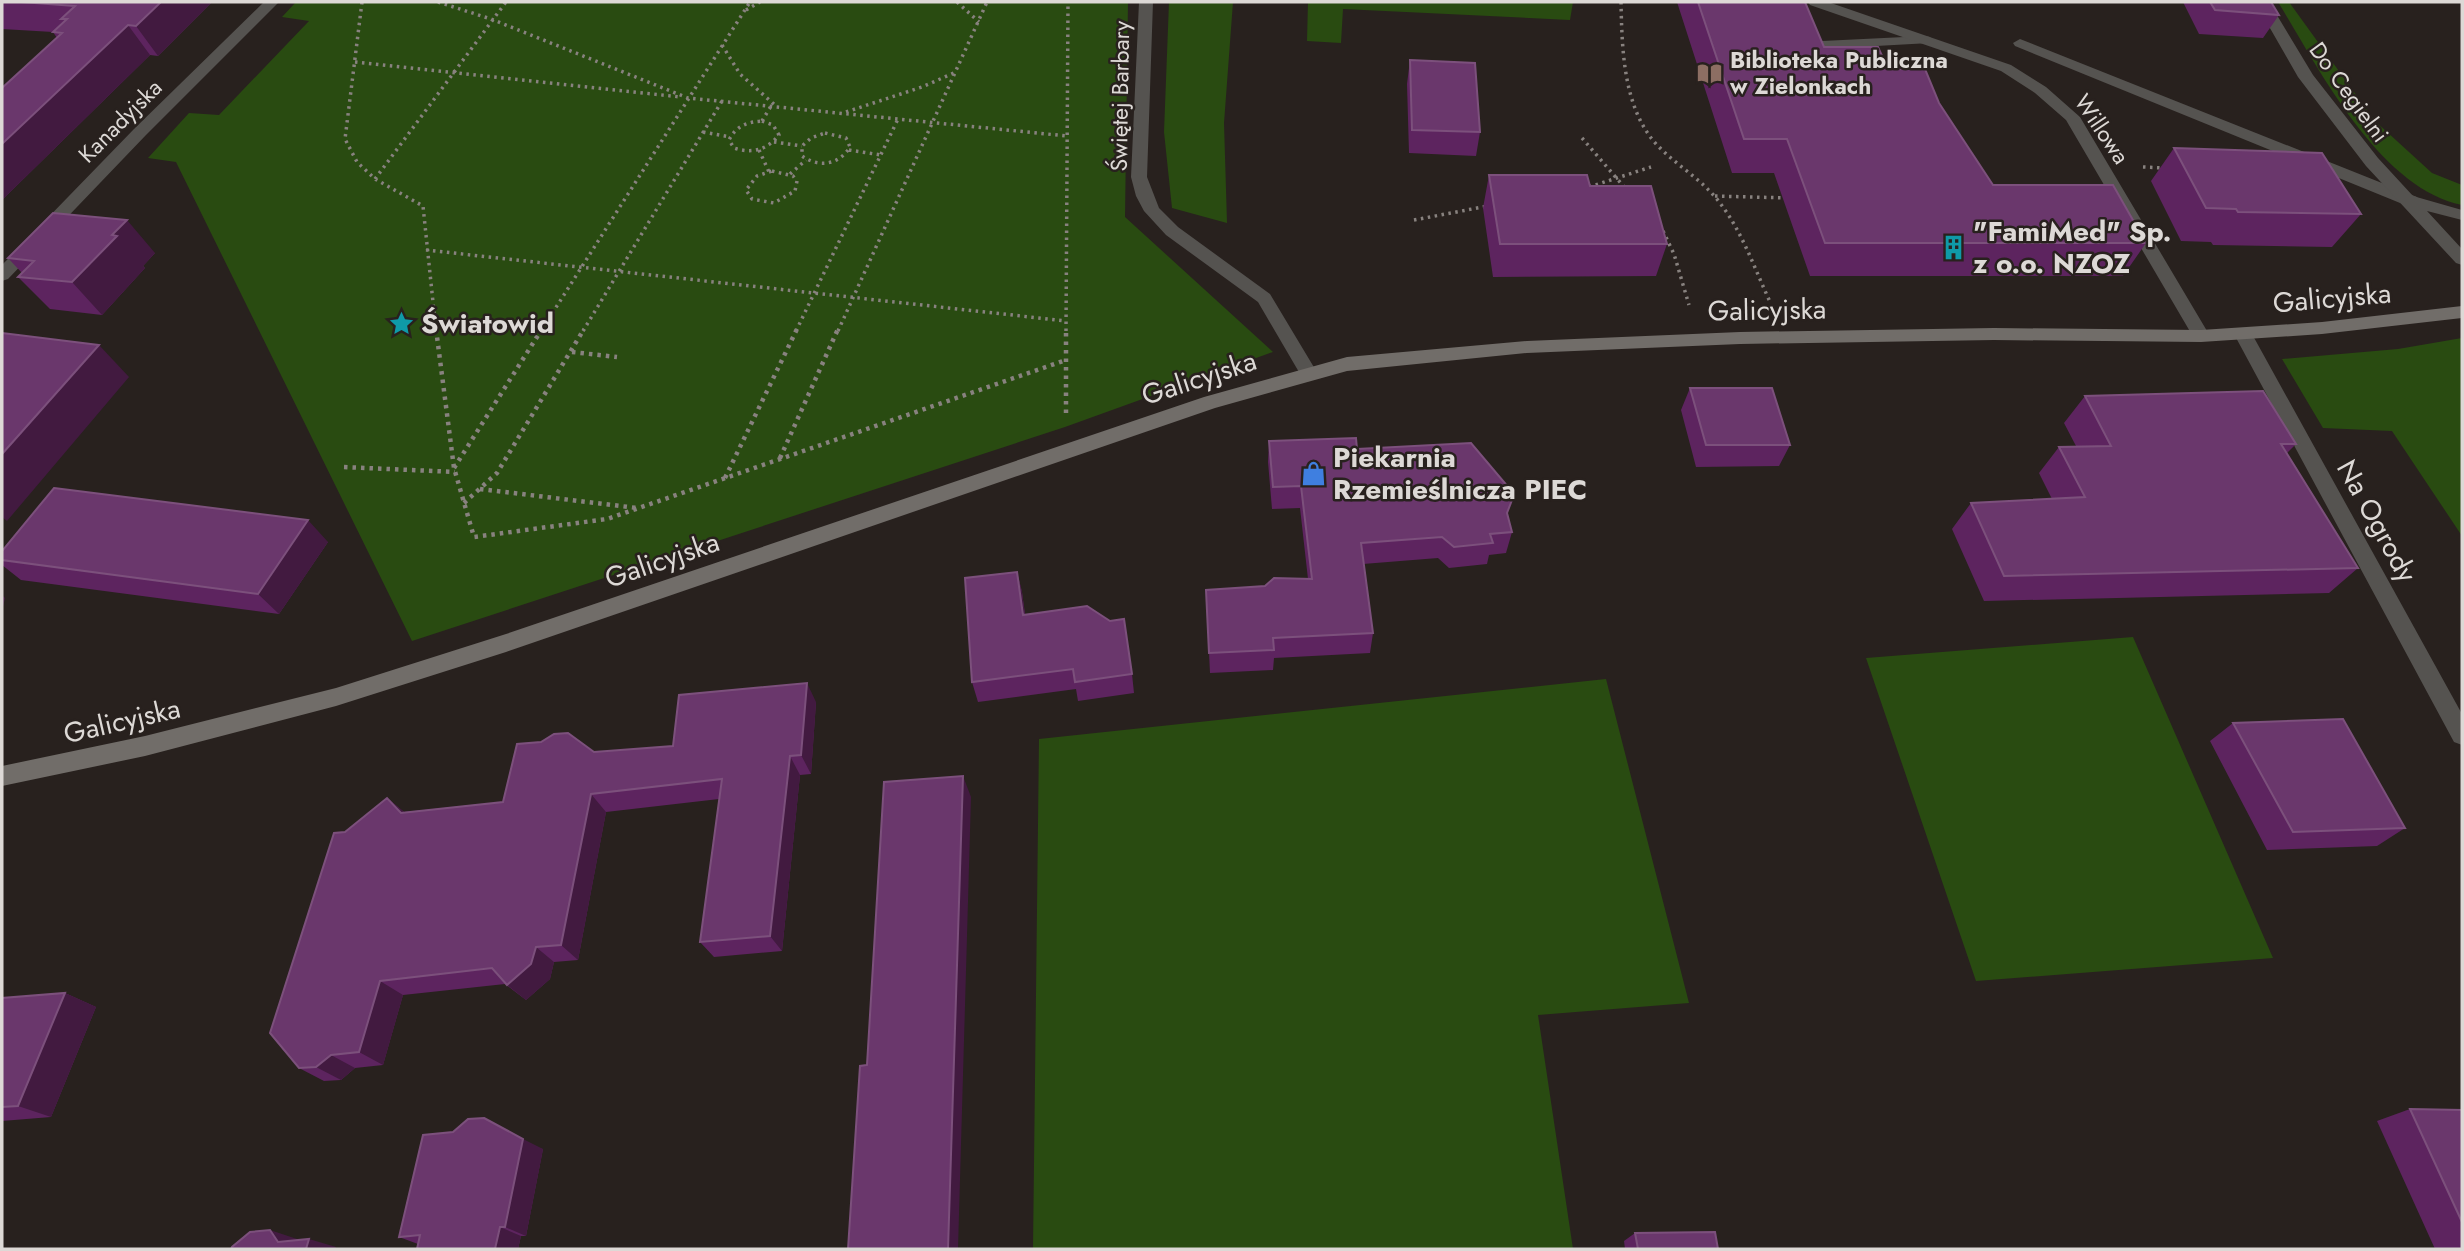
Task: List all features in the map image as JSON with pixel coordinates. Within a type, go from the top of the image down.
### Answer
[{"type":"street","name":"Kanadyjska","points":[[2,275],[139,132],[272,2]]},
{"type":"street","name":"Świętej Barbary","points":[[1146,2],[1139,177],[1144,196],[1152,211],[1172,231],[1264,298],[1309,374]]},
{"type":"street","name":"Willowa","points":[[1815,2],[2026,78],[2050,96],[2072,117],[2201,336]]},
{"type":"street","name":"Do Cegielni","points":[[2262,2],[2306,77],[2372,162],[2462,259]]},
{"type":"street","points":[[1822,45],[1925,40]]},
{"type":"street","points":[[2020,43],[2411,201]]},
{"type":"street","name":"Do Cegielni","points":[[2411,201],[2462,215]]},
{"type":"street","name":"Galicyjska","points":[[2,776],[145,746],[336,697],[506,643],[1211,402],[1347,365],[1402,356],[1580,344],[1740,338],[1967,334],[2201,336],[2322,328],[2462,312]]},
{"type":"street","name":"Na Ogrody","points":[[2243,334],[2462,735]]},
{"type":"path","points":[[362,2],[345,139],[357,162],[375,179],[423,206],[426,250],[454,470],[474,537],[607,519],[1066,360]]},
{"type":"path","points":[[438,2],[491,19],[688,97]]},
{"type":"path","points":[[375,179],[506,2]]},
{"type":"path","points":[[454,470],[750,2]]},
{"type":"path","points":[[744,11],[760,2]]},
{"type":"path","points":[[957,2],[979,22]]},
{"type":"path","points":[[780,459],[988,2]]},
{"type":"path","points":[[1066,414],[1068,2]]},
{"type":"path","points":[[1621,2],[1622,51],[1634,101],[1650,136],[1722,205],[1771,304],[1781,309]]},
{"type":"path","points":[[722,45],[740,74],[774,106]]},
{"type":"path","points":[[355,62],[1067,136]]},
{"type":"path","points":[[842,113],[922,87],[957,72]]},
{"type":"path","points":[[464,503],[497,473],[722,101]]},
{"type":"path","points":[[762,121],[774,106]]},
{"type":"path","points":[[724,478],[898,119]]},
{"type":"path","points":[[762,121],[774,126],[779,135],[774,142],[759,150],[747,151],[734,148],[730,137],[740,126],[762,121]]},
{"type":"path","points":[[703,132],[730,137]]},
{"type":"path","points":[[774,142],[802,146],[818,135],[832,134],[846,138],[849,142],[849,150],[844,157],[828,163],[806,160],[802,156],[802,146]]},
{"type":"path","points":[[1582,138],[1632,195]]},
{"type":"path","points":[[759,150],[769,172]]},
{"type":"path","points":[[849,150],[881,155]]},
{"type":"path","points":[[790,174],[806,160]]},
{"type":"path","points":[[1579,190],[1651,167]]},
{"type":"path","points":[[769,172],[790,174],[797,181],[797,186],[790,196],[774,203],[752,199],[747,190],[757,176],[769,172]]},
{"type":"path","points":[[1715,196],[1797,198]]},
{"type":"path","points":[[1414,220],[1498,205]]},
{"type":"path","points":[[1663,231],[1674,254],[1693,317]]},
{"type":"path","points":[[426,250],[1066,321]]},
{"type":"path","points":[[572,352],[617,357]]},
{"type":"path","points":[[344,467],[454,470]]},
{"type":"path","points":[[480,489],[638,508]]},
{"type":"green space","points":[[296,2],[1128,2],[1125,217],[1273,352],[1065,427],[412,641],[176,162],[148,158],[189,113],[219,115],[309,21],[282,17]]},
{"type":"green space","points":[[1169,2],[1233,2],[1224,123],[1227,223],[1172,208],[1164,132]]},
{"type":"green space","points":[[1308,2],[1573,2],[1570,20],[1343,9],[1341,43],[1307,41]]},
{"type":"green space","points":[[2278,2],[2289,2],[2375,121],[2432,173],[2462,185],[2462,205],[2432,194],[2404,176],[2378,151],[2332,91]]},
{"type":"green space","points":[[2462,338],[2462,536],[2392,431],[2323,428],[2282,359],[2398,349]]},
{"type":"green space","points":[[2133,637],[2273,958],[1976,981],[1866,658]]},
{"type":"green space","points":[[1606,679],[1689,1003],[1538,1015],[1573,1249],[1033,1249],[1039,739]]},
{"type":"building","points":[[21,2],[161,2],[136,26],[128,25],[2,144],[2,88],[62,33],[53,32],[67,19],[61,19],[75,6]]},
{"type":"building","points":[[1698,2],[1805,2],[1824,47],[1878,47],[1888,69],[1925,69],[1939,103],[1993,185],[2113,185],[2146,243],[1825,243],[1787,139],[1744,139]]},
{"type":"building","points":[[2210,2],[2271,2],[2279,15],[2215,10]]},
{"type":"building","points":[[1410,60],[1475,63],[1480,132],[1412,130]]},
{"type":"building","points":[[2174,148],[2322,153],[2361,214],[2238,212],[2236,209],[2206,208]]},
{"type":"building","points":[[1489,175],[1587,175],[1590,186],[1651,186],[1667,244],[1500,244]]},
{"type":"building","points":[[53,213],[127,220],[112,235],[117,236],[72,282],[18,277],[34,261],[8,258]]},
{"type":"building","points":[[2,333],[99,345],[2,454]]},
{"type":"building","points":[[1690,388],[1772,388],[1790,445],[1706,445]]},
{"type":"building","points":[[2263,391],[2296,444],[2281,444],[2358,568],[2004,576],[1971,503],[2085,497],[2059,447],[2111,446],[2085,396]]},
{"type":"building","points":[[1356,438],[1357,449],[1471,443],[1509,488],[1512,500],[1507,513],[1512,532],[1490,534],[1493,543],[1454,547],[1442,537],[1361,543],[1373,633],[1273,638],[1274,650],[1209,653],[1206,590],[1265,586],[1274,578],[1312,579],[1301,486],[1273,487],[1269,441]]},
{"type":"building","points":[[54,488],[308,520],[258,594],[2,560],[2,551]]},
{"type":"building","points":[[1017,572],[1023,615],[1087,606],[1110,621],[1124,619],[1132,674],[1075,682],[1073,669],[972,682],[965,578]]},
{"type":"building","points":[[807,683],[801,755],[790,756],[770,936],[700,942],[722,779],[591,794],[561,945],[536,947],[531,964],[507,985],[492,968],[380,981],[359,1052],[331,1055],[316,1067],[299,1068],[270,1033],[334,833],[345,832],[387,798],[401,813],[503,802],[517,744],[541,742],[554,734],[568,733],[594,752],[673,746],[679,695]]},
{"type":"building","points":[[2343,719],[2405,828],[2293,832],[2233,723]]},
{"type":"building","points":[[963,776],[948,1249],[848,1249],[860,1066],[867,1065],[884,782]]},
{"type":"building","points":[[65,993],[18,1106],[2,1107],[2,998]]},
{"type":"building","points":[[2410,1109],[2462,1110],[2462,1222]]},
{"type":"building","points":[[484,1118],[523,1139],[505,1227],[500,1227],[495,1249],[417,1249],[420,1235],[399,1237],[423,1135],[453,1132],[468,1119]]},
{"type":"building","points":[[270,1230],[278,1242],[309,1239],[306,1249],[231,1249],[250,1232]]},
{"type":"building","points":[[1715,1232],[1718,1249],[1638,1249],[1635,1233]]},
{"type":"place","name":"Biblioteka Publiczna w Zielonkach","points":[[1710,73]]},
{"type":"place","name":"\"FamiMed\" Sp. z o.o. NZOZ","points":[[1953,247]]},
{"type":"place","name":"Światowid","points":[[401,323]]},
{"type":"place","name":"Piekarnia Rzemieślnicza PIEC","points":[[1313,473]]}]
